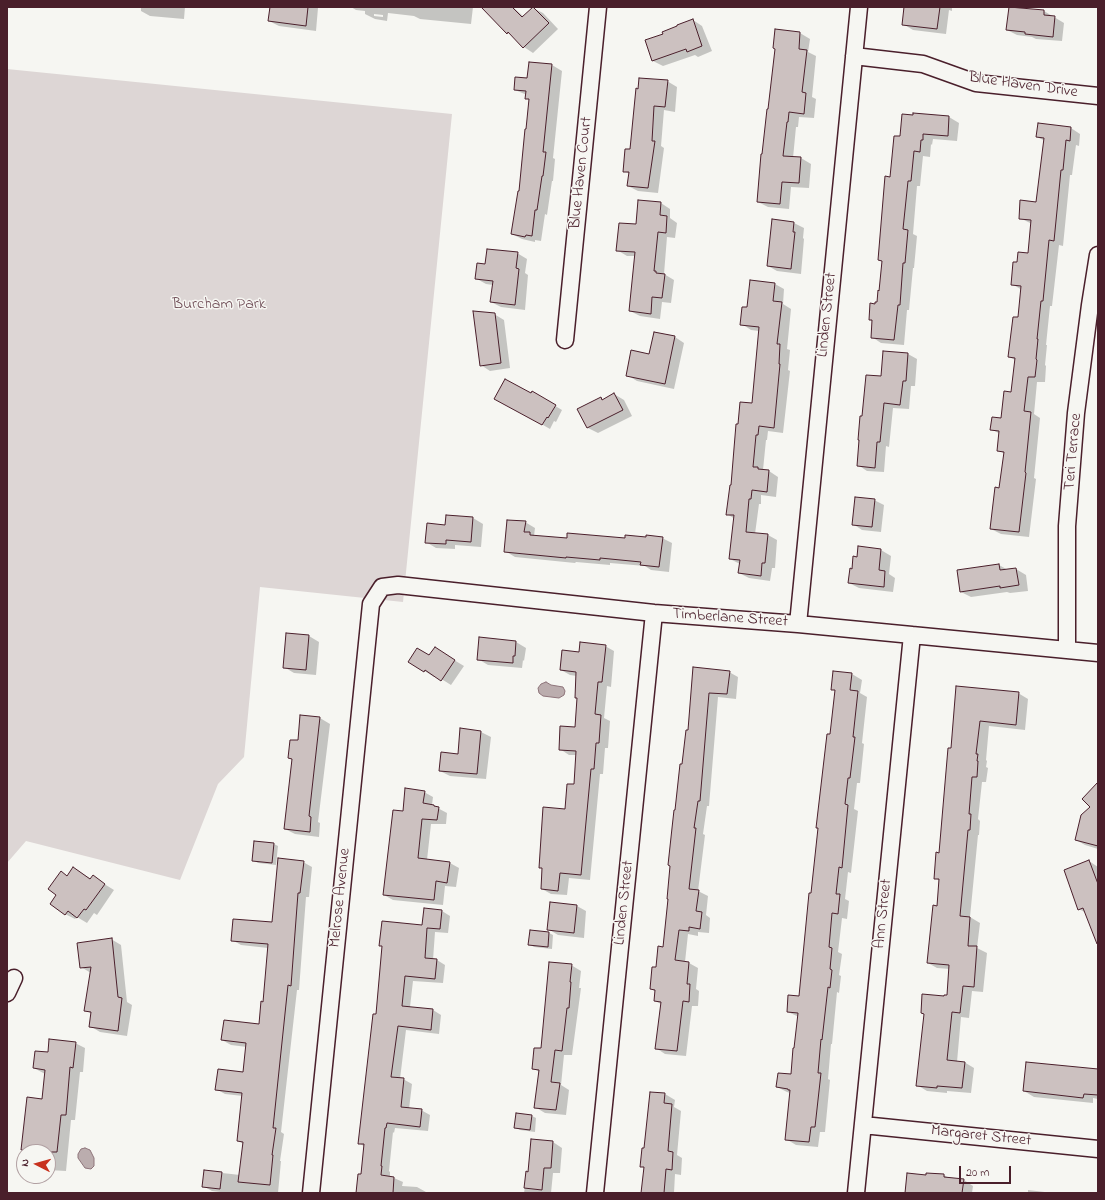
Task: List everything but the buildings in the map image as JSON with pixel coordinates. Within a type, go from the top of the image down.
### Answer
[{"type":"street","name":"Blue Haven Court","points":[[565,340],[598,7]]},
{"type":"street","name":"Linden Street","points":[[798,624],[859,7]]},
{"type":"street","name":"Blue Haven Drive","points":[[854,56],[923,64],[976,83],[1098,96]]},
{"type":"street","name":"Teri Terrace","points":[[1067,650],[1068,526],[1076,413],[1098,255]]},
{"type":"street","name":"Timberlane Street","points":[[371,604],[382,587],[398,585],[654,613],[798,624],[1098,653]]},
{"type":"street","name":"Melrose Avenue","points":[[311,1193],[371,604]]},
{"type":"street","name":"Linden Street","points":[[595,1193],[654,613]]},
{"type":"street","name":"Ann Street","points":[[856,1193],[912,635]]},
{"type":"street","points":[[7,993],[14,978]]},
{"type":"street","name":"Margaret Street","points":[[863,1125],[1098,1149]]},
{"type":"green space","name":"Burcham Park","points":[[7,69],[452,114],[403,602],[260,587],[244,757],[218,784],[180,880],[26,841],[7,863]]},
{"type":"shaded area","points":[[546,682],[551,685],[563,687],[565,691],[564,695],[559,698],[543,696],[539,693],[538,688],[541,684]]},
{"type":"shaded area","points":[[85,1148],[90,1150],[94,1158],[94,1166],[91,1169],[85,1168],[78,1158],[78,1154],[81,1149]]}]
